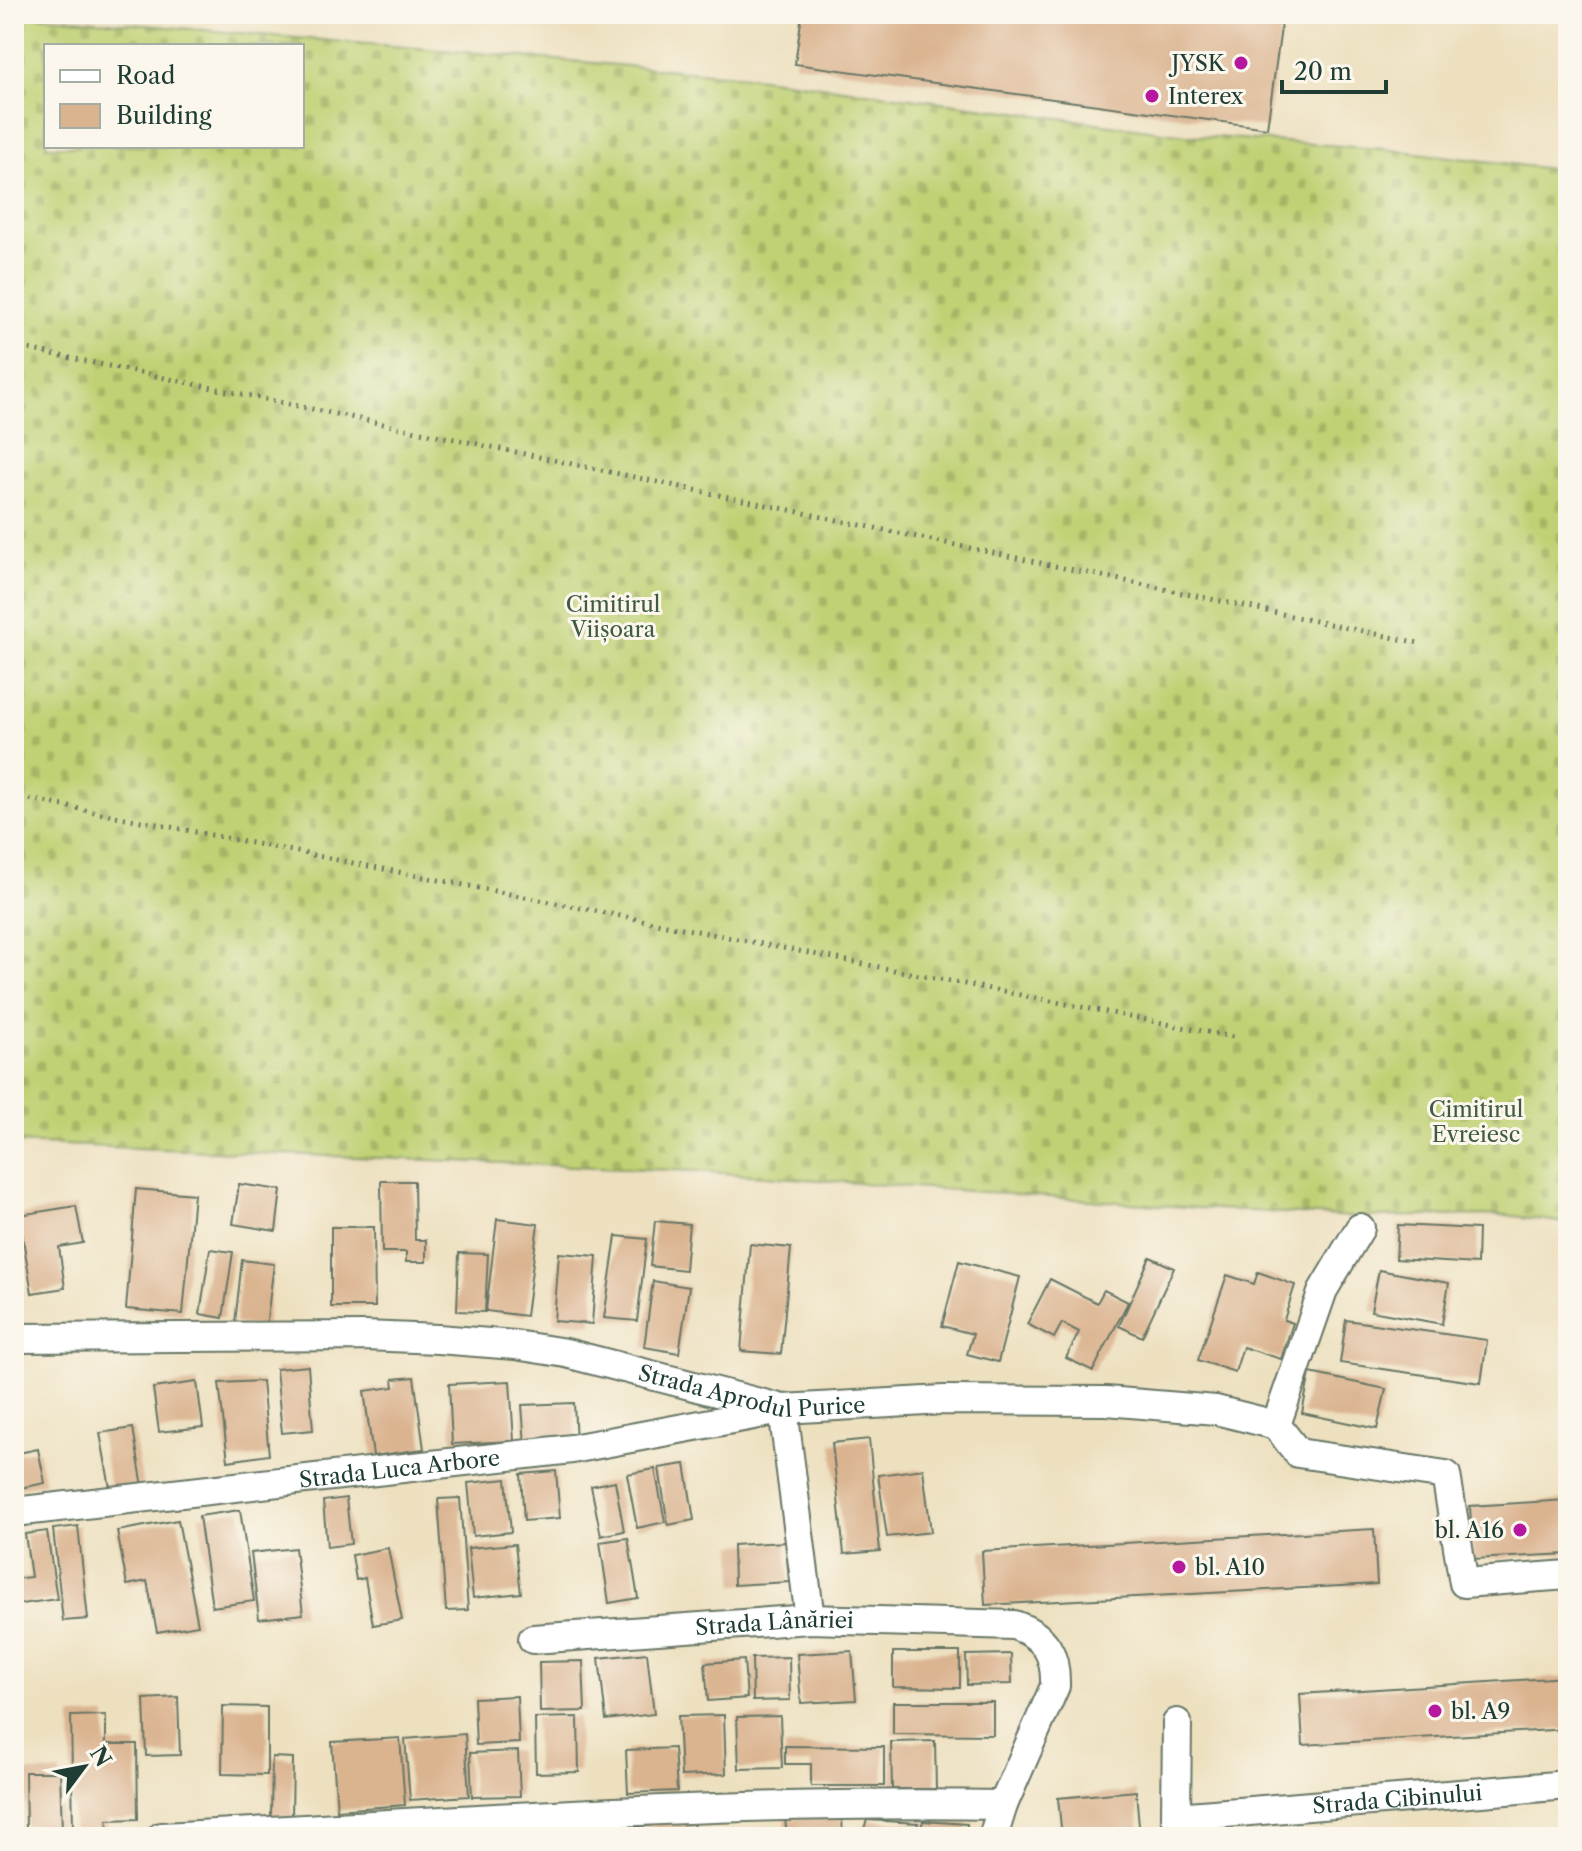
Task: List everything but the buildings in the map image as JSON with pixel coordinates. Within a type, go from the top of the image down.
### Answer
[{"type":"street","points":[[1360,1228],[1323,1290],[1276,1425],[1298,1453],[1446,1475],[1464,1583],[1568,1575]]},
{"type":"street","name":"Strada Aprodul Purice","points":[[14,1338],[365,1336],[515,1345],[566,1353],[783,1409],[944,1400],[1106,1401],[1216,1410],[1276,1425]]},
{"type":"street","points":[[783,1409],[810,1619]]},
{"type":"street","name":"Strada Luca Arbore","points":[[14,1512],[572,1449],[783,1409]]},
{"type":"street","name":"Strada Lânăriei","points":[[533,1639],[810,1619],[1014,1625],[1040,1638],[1050,1651],[1055,1667],[1055,1686],[1003,1805]]},
{"type":"street","name":"Strada Cibinului","points":[[1177,1723],[1176,1817],[1568,1785]]},
{"type":"street","points":[[161,1837],[717,1807],[867,1802],[1003,1805],[993,1837]]},
{"type":"path","points":[[14,346],[1419,643]]},
{"type":"path","points":[[14,796],[1238,1038]]},
{"type":"green space","name":"Cimitirul Viișoara","points":[[14,14],[747,76],[1186,135],[1383,149],[1568,171],[1568,1223],[1506,1215],[1352,1217],[1199,1208],[696,1171],[14,1143]]},
{"type":"place","name":"JYSK","points":[[1241,63]]},
{"type":"place","name":"Interex","points":[[1152,96]]},
{"type":"place","name":"bl. A16","points":[[1520,1530]]},
{"type":"place","name":"bl. A10","points":[[1179,1567]]},
{"type":"place","name":"bl. A9","points":[[1435,1711]]},
{"type":"park label","name":"Cimitirul Evreiesc","points":[[1476,1122]]}]
